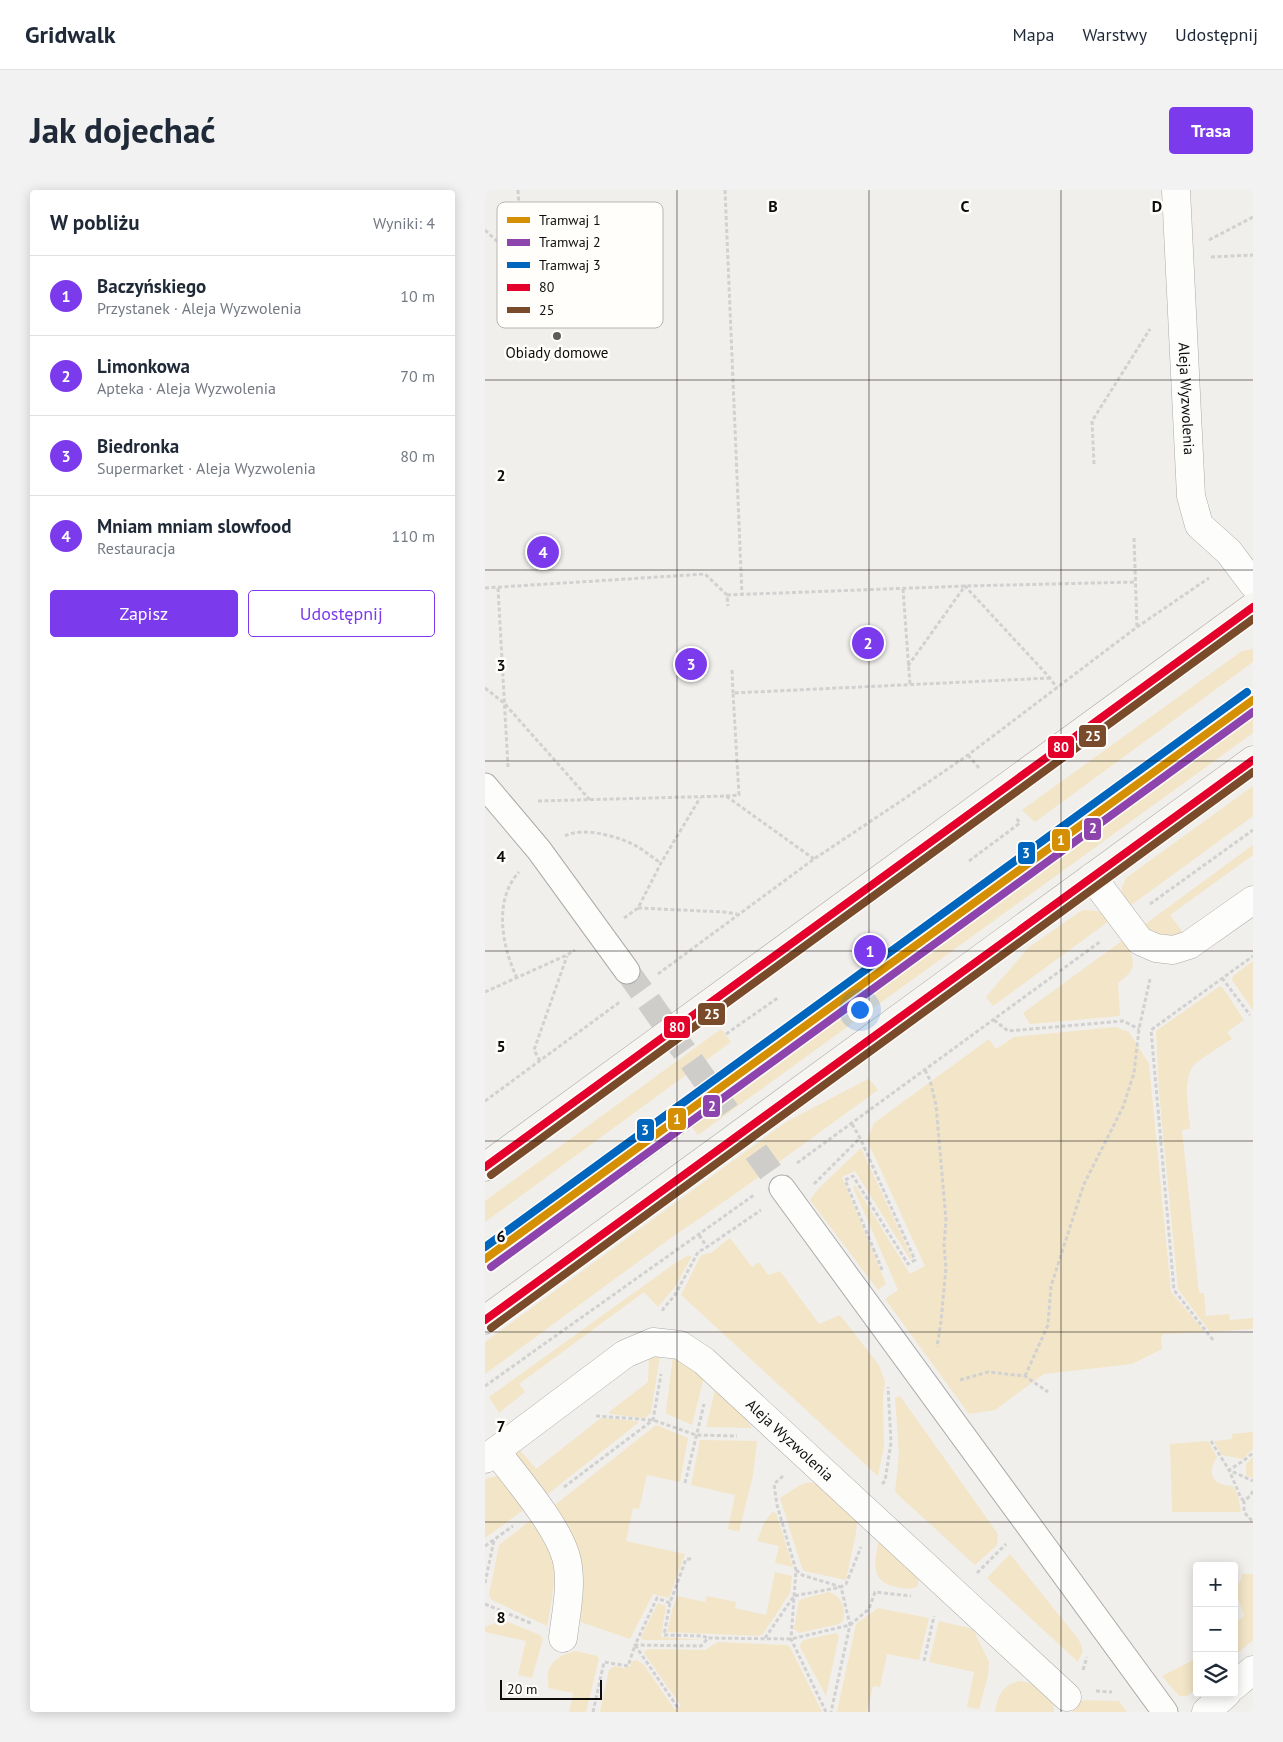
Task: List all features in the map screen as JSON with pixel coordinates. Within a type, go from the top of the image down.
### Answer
[{"type":"main road","points":[[485,1167],[1253,607]]},
{"type":"main road","points":[[485,1320],[1253,760]]},
{"type":"street","name":"Aleja Wyzwolenia","points":[[1176,190],[1191,496],[1199,525],[1229,552],[1253,584]]},
{"type":"street","points":[[498,797],[627,971]]},
{"type":"street","points":[[1093,877],[1140,941],[1156,948],[1173,950],[1189,946],[1253,900]]},
{"type":"street","points":[[787,1195],[1165,1712]]},
{"type":"street","name":"Aleja Wyzwolenia","points":[[490,1455],[625,1354],[653,1342],[680,1345],[704,1361],[1067,1697]]},
{"type":"street","points":[[490,1455],[552,1527],[566,1557],[569,1587],[563,1638]]},
{"type":"street","points":[[1238,1683],[1253,1670]]},
{"type":"street","points":[[1206,1712],[1223,1697]]},
{"type":"path","points":[[725,190],[742,595]]},
{"type":"path","points":[[1209,240],[1253,217]]},
{"type":"path","points":[[485,230],[497,241]]},
{"type":"path","points":[[1209,257],[1253,255]]},
{"type":"path","points":[[1094,464],[1092,421],[1169,299],[1181,298]]},
{"type":"path","points":[[1134,538],[1137,627]]},
{"type":"path","points":[[485,588],[705,574],[727,595],[728,606]]},
{"type":"path","points":[[651,979],[814,859],[909,796],[1137,627],[1215,574]]},
{"type":"path","points":[[727,595],[1136,582]]},
{"type":"path","points":[[908,666],[965,586]]},
{"type":"path","points":[[965,586],[1057,688]]},
{"type":"path","points":[[498,588],[504,703],[498,797],[590,800],[739,795],[732,670]]},
{"type":"path","points":[[903,589],[910,685]]},
{"type":"path","points":[[733,693],[1050,678]]},
{"type":"path","points":[[485,688],[504,703],[590,800]]},
{"type":"path","points":[[726,796],[814,859]]},
{"type":"path","points":[[700,797],[661,863],[638,908],[738,914]]},
{"type":"path","points":[[969,861],[1020,823],[1012,812]]},
{"type":"path","points":[[1145,908],[1253,830]]},
{"type":"path","points":[[795,1165],[1106,937]]},
{"type":"path","points":[[1025,1376],[1048,1325],[1051,1286],[1085,1184],[1123,1107],[1134,1074],[1139,1029],[1156,948]]},
{"type":"path","points":[[485,992],[567,955],[534,1050],[540,1061]]},
{"type":"path","points":[[1213,1340],[1174,1290],[1151,1030],[1253,956]]},
{"type":"path","points":[[1222,978],[1250,1015]]},
{"type":"path","points":[[485,1101],[627,996]]},
{"type":"path","points":[[722,1036],[779,997]]},
{"type":"path","points":[[993,1020],[1008,1031],[1123,1021],[1139,1029]]},
{"type":"path","points":[[925,1070],[930,1080],[936,1106],[946,1220],[944,1245],[946,1268],[941,1321],[928,1387],[988,1372],[1025,1376],[1048,1392]]},
{"type":"path","points":[[628,1173],[722,1104]]},
{"type":"path","points":[[851,1124],[860,1138],[915,1260],[908,1264],[853,1176],[845,1180],[889,1286],[866,1302]]},
{"type":"path","points":[[485,1546],[653,1420],[666,1343],[663,1309],[675,1295],[698,1252],[787,1195],[860,1138]]},
{"type":"path","points":[[485,1386],[755,1194]]},
{"type":"path","points":[[699,1235],[707,1247]]},
{"type":"path","points":[[685,1483],[713,1370]]},
{"type":"path","points":[[888,1397],[891,1442]]},
{"type":"path","points":[[595,1416],[653,1420],[696,1436],[785,1436]]},
{"type":"path","points":[[1211,1441],[1229,1470],[1241,1498],[1244,1500],[1244,1512],[1253,1522]]},
{"type":"path","points":[[1229,1470],[1253,1452]]},
{"type":"path","points":[[808,1457],[773,1484],[777,1505],[796,1570],[791,1639],[826,1712]]},
{"type":"path","points":[[1229,1470],[1253,1481]]},
{"type":"path","points":[[1244,1500],[1253,1491]]},
{"type":"path","points":[[765,1638],[794,1596],[847,1584],[873,1517]]},
{"type":"path","points":[[485,1583],[494,1540]]},
{"type":"path","points":[[977,1574],[1003,1547]]},
{"type":"path","points":[[691,1559],[686,1559],[670,1603],[664,1635],[703,1636],[708,1638],[791,1639],[850,1625],[869,1610],[875,1592],[964,1601]]},
{"type":"path","points":[[796,1570],[802,1575],[841,1586]]},
{"type":"path","points":[[831,1712],[850,1625],[841,1586]]},
{"type":"path","points":[[593,1712],[604,1662],[628,1666],[635,1644],[657,1598],[670,1603]]},
{"type":"path","points":[[924,1661],[938,1598]]},
{"type":"path","points":[[485,1604],[563,1638]]},
{"type":"path","points":[[635,1644],[701,1646],[708,1638]]},
{"type":"path","points":[[635,1644],[678,1708]]},
{"type":"shaded area","points":[[1253,649],[1253,662],[1035,822],[1022,810],[1242,651]]},
{"type":"shaded area","points":[[1253,712],[1253,733],[698,1135],[687,1121],[686,1119]]},
{"type":"shaded area","points":[[1253,786],[1253,816],[1130,906],[1121,890],[1126,878]]},
{"type":"shaded area","points":[[1253,845],[1253,855],[1170,915],[1182,931],[1178,940],[1155,936],[1144,925]]},
{"type":"shaded area","points":[[1082,910],[1098,911],[1109,921],[993,1006],[986,997],[1028,948]]},
{"type":"shaded area","points":[[1123,940],[1131,953],[1133,964],[1129,973],[1118,983],[1120,1016],[1030,1024],[1023,1013]]},
{"type":"shaded area","points":[[1253,961],[1253,1010],[1232,980],[1233,976]]},
{"type":"shaded area","points":[[1220,986],[1244,1020],[1227,1032],[1232,1039],[1193,1066],[1187,1088],[1190,1129],[1182,1130],[1199,1293],[1204,1293],[1206,1316],[1229,1314],[1230,1320],[1253,1318],[1253,1329],[1210,1332],[1178,1289],[1159,1092],[1156,1031]]},
{"type":"shaded area","points":[[1115,1027],[1129,1032],[1149,1064],[1171,1292],[1205,1332],[1164,1334],[1161,1336],[1162,1349],[1132,1364],[1044,1374],[995,1410],[969,1414],[885,1299],[898,1290],[853,1187],[855,1185],[910,1274],[925,1266],[867,1140],[874,1123],[989,1039],[996,1049],[1014,1037]]},
{"type":"shaded area","points":[[721,1029],[731,1042],[485,1222],[485,1201]]},
{"type":"shaded area","points":[[868,1079],[878,1090],[485,1374],[485,1342],[786,1122]]},
{"type":"shaded area","points":[[861,1148],[912,1258],[910,1259],[855,1171],[842,1177],[886,1284],[878,1290],[810,1200],[819,1188]]},
{"type":"shaded area","points":[[730,1238],[752,1267],[759,1262],[768,1275],[780,1271],[819,1324],[840,1315],[879,1365],[885,1382],[883,1397],[884,1446],[878,1476],[681,1295],[701,1255],[711,1253]]},
{"type":"shaded area","points":[[687,1256],[692,1256],[675,1287],[658,1307],[644,1292],[519,1384],[525,1392],[499,1413],[489,1397]]},
{"type":"shaded area","points":[[660,1355],[651,1413],[642,1418],[610,1414],[609,1412],[648,1382],[649,1357]]},
{"type":"shaded area","points":[[673,1356],[704,1377],[692,1425],[667,1414],[666,1411]]},
{"type":"shaded area","points":[[716,1387],[743,1415],[752,1428],[706,1427]]},
{"type":"shaded area","points":[[900,1396],[998,1534],[997,1545],[975,1565],[895,1492],[899,1454],[895,1398]]},
{"type":"shaded area","points":[[601,1418],[637,1421],[638,1423],[544,1497],[514,1455],[518,1449],[536,1469]]},
{"type":"shaded area","points":[[656,1425],[688,1438],[680,1482],[647,1475],[639,1509],[633,1508],[626,1541],[685,1554],[669,1598],[653,1594],[630,1639],[575,1620],[551,1508]]},
{"type":"shaded area","points":[[1253,1432],[1253,1449],[1243,1459],[1222,1455],[1214,1441],[1232,1439],[1232,1434]]},
{"type":"shaded area","points":[[700,1440],[757,1441],[753,1475],[739,1532],[728,1529],[735,1495],[691,1485]]},
{"type":"shaded area","points":[[1208,1441],[1217,1457],[1212,1469],[1213,1478],[1221,1484],[1233,1486],[1238,1496],[1241,1512],[1172,1512],[1170,1444]]},
{"type":"shaded area","points":[[1253,1457],[1253,1478],[1246,1475],[1246,1464]]},
{"type":"shaded area","points":[[500,1476],[525,1509],[485,1538],[485,1479]]},
{"type":"shaded area","points":[[809,1482],[823,1486],[853,1513],[857,1523],[846,1580],[804,1571],[802,1568],[780,1498],[800,1485]]},
{"type":"shaded area","points":[[772,1512],[776,1513],[793,1567],[775,1563],[779,1546],[757,1541],[764,1523]]},
{"type":"shaded area","points":[[532,1519],[548,1542],[553,1562],[554,1584],[547,1626],[492,1600],[489,1595],[499,1545]]},
{"type":"shaded area","points":[[879,1538],[920,1575],[917,1587],[899,1588],[880,1579],[875,1567]]},
{"type":"shaded area","points":[[1010,1554],[1079,1640],[1083,1651],[1078,1662],[987,1578]]},
{"type":"shaded area","points":[[775,1572],[792,1576],[790,1593],[763,1634],[758,1636],[667,1632],[677,1596],[705,1602],[707,1596],[736,1602],[735,1608],[766,1615]]},
{"type":"shaded area","points":[[1242,1574],[1253,1574],[1253,1640],[1238,1653],[1238,1620],[1244,1616],[1238,1598],[1238,1584]]},
{"type":"shaded area","points":[[828,1592],[840,1599],[844,1612],[843,1621],[839,1624],[799,1633],[794,1629],[799,1600]]},
{"type":"shaded area","points":[[658,1603],[666,1606],[661,1637],[703,1640],[643,1640],[641,1637]]},
{"type":"shaded area","points":[[878,1608],[929,1618],[919,1660],[887,1654],[880,1687],[873,1686],[867,1712],[837,1712],[856,1624]]},
{"type":"shaded area","points":[[503,1620],[540,1635],[543,1639],[532,1678],[518,1675],[526,1641],[485,1632],[485,1627]]},
{"type":"shaded area","points":[[939,1621],[973,1629],[989,1662],[988,1676],[979,1709],[967,1707],[974,1672],[929,1662]]},
{"type":"shaded area","points":[[836,1633],[839,1636],[826,1696],[800,1647],[804,1640]]},
{"type":"shaded area","points":[[718,1642],[787,1645],[790,1647],[822,1712],[600,1712],[609,1670],[614,1666],[624,1668],[631,1666],[630,1662],[637,1660],[644,1665],[675,1710],[681,1706],[644,1653],[650,1649],[705,1650]]},
{"type":"shaded area","points":[[577,1651],[599,1658],[586,1712],[569,1712],[573,1693],[548,1688],[549,1669],[552,1664],[560,1657]]},
{"type":"shaded area","points":[[1193,1660],[1193,1692],[1187,1696],[1179,1696],[1162,1676]]},
{"type":"shaded area","points":[[1020,1681],[1033,1684],[1044,1690],[1054,1705],[1054,1712],[995,1712],[999,1696],[1005,1688]]},
{"type":"shaded area","points":[[1078,1700],[1119,1701],[1127,1712],[1072,1712]]},
{"type":"tunnel","points":[[627,971],[782,1188]]},
{"type":"tram line","name":"3","points":[[485,1247],[1247,692]]},
{"type":"tram line","name":"1","points":[[485,1259],[1253,700]]},
{"type":"tram line","name":"2","points":[[491,1267],[1253,712]]},
{"type":"transit line","name":"80","points":[[485,1167],[1253,607]]},
{"type":"transit line","name":"25","points":[[491,1175],[1253,619]]},
{"type":"transit line","name":"80","points":[[485,1320],[1253,760]]},
{"type":"transit line","name":"25","points":[[491,1328],[1253,772]]},
{"type":"place","name":"Obiady domowe","points":[[557,336]]},
{"type":"place","name":"Mniam mniam slowfood","points":[[543,552]]},
{"type":"place","name":"Limonkowa","points":[[868,643]]},
{"type":"place","name":"Biedronka","points":[[691,664]]},
{"type":"place","name":"Baczyńskiego","points":[[870,951]]}]
